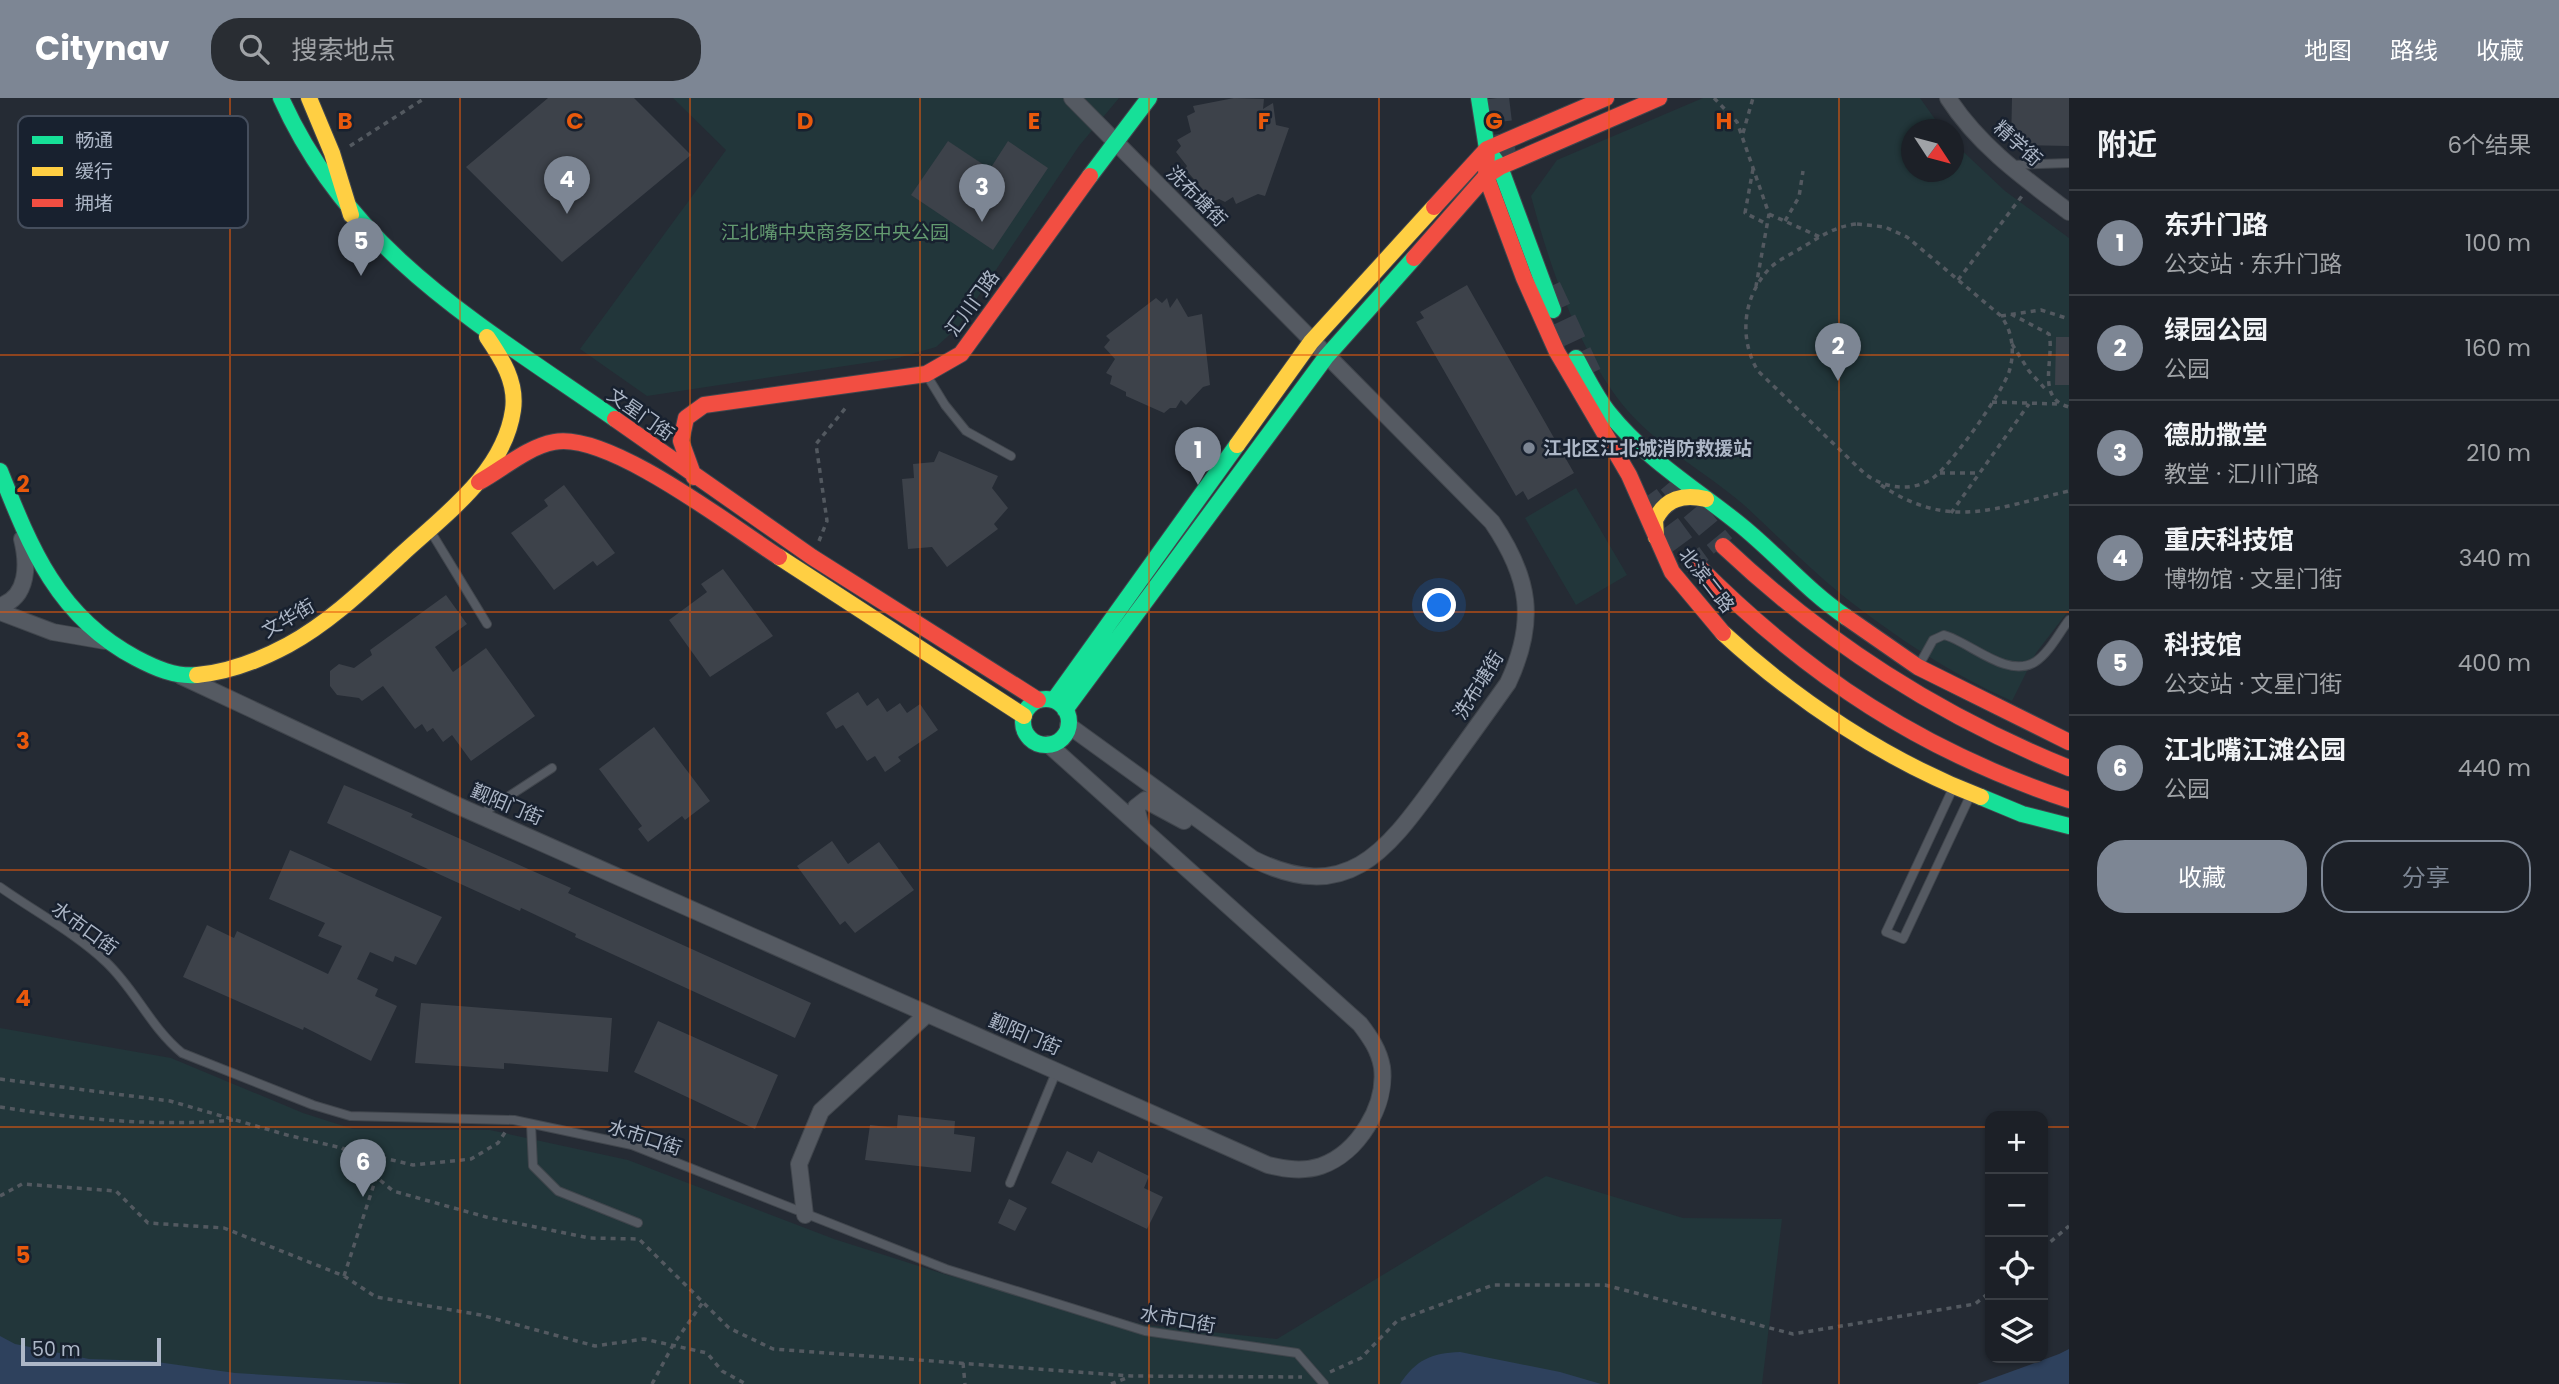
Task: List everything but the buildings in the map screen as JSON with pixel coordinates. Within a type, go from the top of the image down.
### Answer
[{"type":"street","name":"文星门街","points":[[281,98],[298,138],[351,215],[386,253],[481,327],[812,558],[1056,709]]},
{"type":"street","points":[[309,98],[332,153],[351,215]]},
{"type":"street","name":"洗布塘街","points":[[1056,709],[1218,835],[1277,871],[1309,878],[1345,872],[1372,858],[1406,824],[1508,683],[1520,657],[1527,601],[1521,574],[1509,548],[1492,522],[1072,98]]},
{"type":"street","name":"汇川门路","points":[[694,477],[681,441],[686,418],[704,405],[926,374],[961,354],[1114,142],[1149,98]]},
{"type":"street","name":"北滨二路","points":[[1479,98],[1486,149],[1486,176],[1546,330],[1582,398],[1629,476],[1658,549],[1681,587],[1713,623],[1753,660],[1857,733],[1971,794],[2008,809],[2069,826]]},
{"type":"street","points":[[477,483],[552,441],[584,443],[619,457],[667,484],[1024,716],[1029,737],[1048,744],[1061,738],[1056,709],[1311,342],[1486,149],[1605,98]]},
{"type":"street","points":[[1024,716],[1056,709],[1326,357],[1486,176],[1500,167],[1659,98]]},
{"type":"street","name":"精学街","points":[[1948,98],[1961,117],[2007,165],[2069,212]]},
{"type":"street","points":[[1486,149],[1500,167],[1557,319],[1607,411],[1655,461],[1739,524],[1818,598],[1918,667],[2069,742]]},
{"type":"street","name":"文华街","points":[[0,471],[16,513],[70,608],[106,642],[178,674],[219,671],[260,659],[300,639],[338,613],[477,483],[502,443],[513,416],[514,394],[509,370],[481,327]]},
{"type":"street","points":[[1658,549],[1655,520],[1663,506],[1670,500],[1686,495],[1708,500]]},
{"type":"street","points":[[0,607],[8,604],[19,592],[25,578],[27,559],[16,513]]},
{"type":"street","name":"北滨二路","points":[[1723,546],[1796,614],[1888,680],[1979,730],[2069,768]]},
{"type":"street","name":"北滨二路","points":[[1699,567],[1775,640],[1824,679],[1870,708],[1969,761],[2069,800]]},
{"type":"street","points":[[0,612],[53,632],[106,642]]},
{"type":"street","name":"觐阳门街","points":[[178,674],[480,815],[1268,1165],[1293,1170],[1320,1166],[1347,1153],[1368,1125],[1381,1096],[1382,1067],[1374,1043],[1360,1024],[1048,744]]},
{"type":"street","points":[[1141,826],[1136,807],[1145,800],[1218,835]]},
{"type":"street","points":[[805,1215],[799,1164],[821,1111],[926,1014]]},
{"type":"lane","points":[[2007,165],[2069,163]]},
{"type":"lane","points":[[926,374],[944,405],[966,431],[1011,456]]},
{"type":"lane","points":[[430,529],[487,624]]},
{"type":"lane","points":[[1918,667],[1933,640],[1944,635],[2007,664],[2026,665],[2042,655],[2069,620]]},
{"type":"lane","points":[[480,815],[552,768]]},
{"type":"lane","points":[[1954,786],[1886,932],[1903,939],[1971,794]]},
{"type":"lane","name":"水市口街","points":[[0,887],[104,960],[125,981],[170,1043],[182,1053],[313,1105],[350,1116],[514,1120],[632,1145],[946,1269],[1145,1331],[1297,1353],[1322,1381]]},
{"type":"lane","points":[[1010,1183],[1057,1070]]},
{"type":"lane","points":[[531,1124],[533,1166],[558,1191],[638,1223]]},
{"type":"path","points":[[350,146],[425,98]]},
{"type":"path","points":[[1714,98],[1730,112],[1743,135],[1769,214],[1756,288],[1747,310],[1745,335],[1747,349],[1758,371],[1874,480],[1915,505],[1951,513],[1982,510],[2069,491]]},
{"type":"path","points":[[1743,135],[1753,98]]},
{"type":"path","points":[[1754,167],[1745,213],[1767,224]]},
{"type":"path","points":[[1785,221],[1799,197],[1803,171]]},
{"type":"path","points":[[1958,280],[2022,196]]},
{"type":"path","points":[[1769,214],[1819,237]]},
{"type":"path","points":[[1756,288],[1772,265],[1843,225],[1885,227],[1907,237],[2001,317],[2011,333],[2010,371],[1992,402],[1940,473],[1930,481],[1907,487],[1874,480]]},
{"type":"path","points":[[2001,317],[2041,310],[2069,319]]},
{"type":"path","points":[[2011,314],[2049,334],[2049,393]]},
{"type":"path","points":[[2012,344],[2029,371],[2059,404]]},
{"type":"path","points":[[812,558],[827,521],[816,444],[867,383]]},
{"type":"path","points":[[1992,402],[2059,404],[2069,407]]},
{"type":"path","points":[[1951,513],[2029,404]]},
{"type":"path","points":[[1940,473],[1979,473]]},
{"type":"path","points":[[0,1079],[170,1101],[413,1165],[471,1159],[498,1143],[514,1120]]},
{"type":"path","points":[[0,1107],[103,1120],[198,1123],[235,1120]]},
{"type":"path","points":[[342,1148],[393,1191],[486,1217],[589,1238],[639,1239],[729,1328],[774,1349],[1131,1376],[1322,1381],[1361,1358],[1397,1321],[1493,1285],[1605,1285],[1793,1334],[1975,1304],[1985,1296]]},
{"type":"path","points":[[344,1276],[377,1177]]},
{"type":"path","points":[[0,1196],[22,1184],[116,1191],[148,1223],[224,1227],[344,1276],[376,1297],[481,1315],[595,1346],[644,1339],[673,1345],[707,1353],[722,1371],[746,1384]]},
{"type":"path","points":[[2048,1244],[2069,1226]]},
{"type":"path","points":[[652,1384],[673,1345],[703,1302]]},
{"type":"path","points":[[963,1363],[965,1384]]},
{"type":"path","points":[[1111,1384],[1131,1376]]},
{"type":"green space","name":"江北嘴中央商务区中央公园","points":[[673,98],[1119,98],[1079,146],[957,328],[936,347],[898,358],[647,396],[580,349],[726,150]]},
{"type":"green space","points":[[1703,98],[1920,98],[1935,119],[1901,119],[1901,182],[1964,182],[1964,152],[2005,191],[2069,238],[2069,610],[2036,653],[2012,701],[1967,679],[1924,653],[1842,595],[1744,505],[1650,433],[1622,404],[1591,357],[1566,304],[1531,196],[1557,160]]},
{"type":"green space","points":[[1576,488],[1627,575],[1576,605],[1525,518]]},
{"type":"green space","points":[[0,1028],[171,1058],[303,1113],[353,1129],[490,1130],[628,1160],[834,1239],[947,1275],[1145,1325],[1277,1339],[1546,1176],[1683,1218],[1782,1219],[1762,1384],[173,1384],[0,1348]]},
{"type":"water","points":[[0,1336],[15,1344],[89,1359],[150,1361],[235,1373],[412,1384],[0,1384]]},
{"type":"water","points":[[2069,1349],[2069,1384],[1977,1384],[2034,1363],[2048,1363],[2048,1358]]},
{"type":"water","points":[[1460,1352],[1560,1372],[1601,1384],[1400,1384],[1412,1369],[1425,1359]]},
{"type":"tunnel","points":[[1497,98],[1505,164]]},
{"type":"tunnel","points":[[1549,287],[1591,377]]},
{"type":"tunnel","points":[[1670,482],[1723,546]]},
{"type":"tunnel","points":[[1647,496],[1699,567]]},
{"type":"traffic: fast","points":[[281,98],[310,153],[344,201],[382,243],[424,282],[469,317],[615,419]]},
{"type":"traffic: fast","points":[[1090,176],[1149,98]]},
{"type":"traffic: fast","points":[[1479,98],[1487,149],[1500,167],[1553,310]]},
{"type":"traffic: fast","points":[[1065,710],[1326,357],[1414,258]]},
{"type":"traffic: fast","points":[[1576,358],[1604,407],[1638,444],[1752,535],[1846,617]]},
{"type":"traffic: fast","points":[[1054,700],[1237,445]]},
{"type":"traffic: fast","points":[[0,471],[36,554],[50,578],[86,622],[109,641],[150,665],[173,673],[197,675]]},
{"type":"traffic: fast","points":[[1046,699],[1062,706],[1069,722],[1062,738],[1046,745],[1030,738],[1023,722],[1030,706],[1046,699]]},
{"type":"traffic: fast","points":[[1981,797],[2022,814],[2069,826]]},
{"type":"traffic: slow","points":[[309,98],[332,153],[351,215]]},
{"type":"traffic: slow","points":[[1237,445],[1311,342],[1434,207]]},
{"type":"traffic: slow","points":[[197,675],[221,671],[255,660],[288,645],[318,626],[361,592],[470,491],[498,454],[513,410],[510,380],[503,362],[487,337]]},
{"type":"traffic: slow","points":[[1656,537],[1655,520],[1670,502],[1690,497],[1706,499]]},
{"type":"traffic: slow","points":[[779,557],[1024,716]]},
{"type":"traffic: slow","points":[[1723,633],[1781,682],[1844,727],[1911,766],[1981,797]]},
{"type":"traffic: jam","points":[[1434,207],[1487,149],[1606,98]]},
{"type":"traffic: jam","points":[[1414,258],[1486,176],[1500,167],[1659,98]]},
{"type":"traffic: jam","points":[[1487,149],[1486,176],[1524,278],[1557,352],[1629,475],[1672,572],[1723,633]]},
{"type":"traffic: jam","points":[[694,477],[681,441],[686,418],[704,405],[926,374],[961,354],[1090,176]]},
{"type":"traffic: jam","points":[[615,419],[812,557],[1038,700]]},
{"type":"traffic: jam","points":[[479,482],[515,459],[544,445],[554,442],[577,443],[605,451],[636,465],[701,504],[779,557]]},
{"type":"traffic: jam","points":[[1723,546],[1802,614],[1885,674],[1974,725],[2069,768]]},
{"type":"traffic: jam","points":[[1699,567],[1740,607],[1783,643],[1870,706],[1916,734],[1965,758],[2069,800]]},
{"type":"traffic: jam","points":[[1846,617],[1918,667],[2069,742]]},
{"type":"place","name":"重庆科技馆","points":[[567,214]]},
{"type":"place","name":"德肋撒堂","points":[[982,222]]},
{"type":"place","name":"科技馆","points":[[361,276]]},
{"type":"place","name":"绿园公园","points":[[1838,381]]},
{"type":"place","name":"江北区江北城消防救援站","points":[[1529,448]]},
{"type":"place","name":"东升门路","points":[[1198,485]]},
{"type":"place","name":"江北嘴江滩公园","points":[[363,1197]]}]
